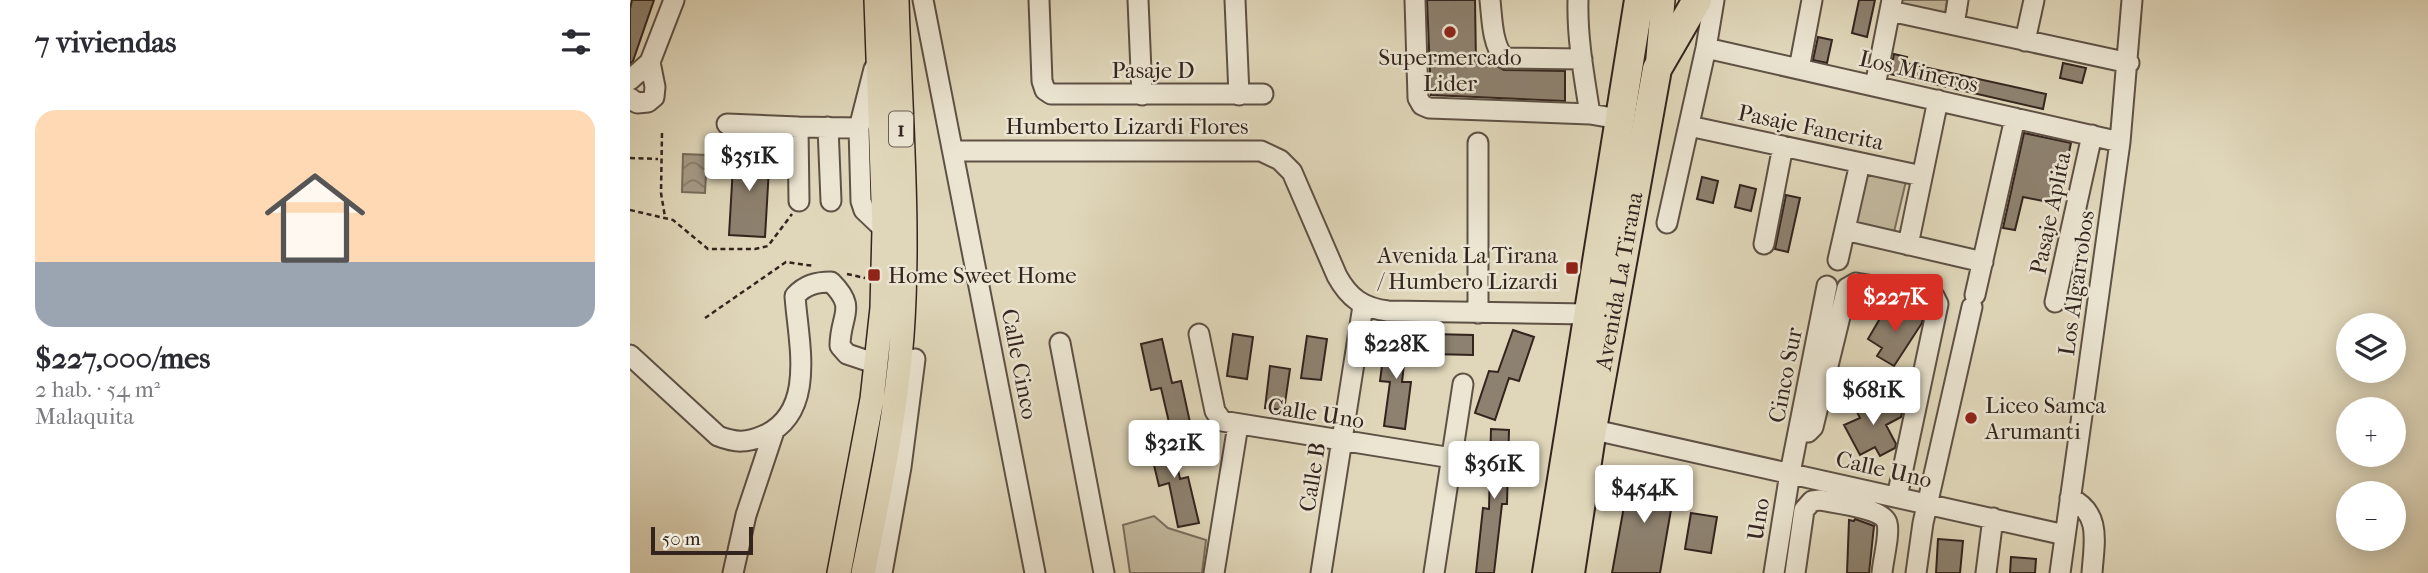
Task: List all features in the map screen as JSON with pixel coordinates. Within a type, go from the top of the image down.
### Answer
[{"type":"highway","name":"Avenida La Tirana","points":[[1570,573],[1588,314],[1639,0]]},
{"type":"highway","name":"Avenida La Tirana","points":[[1547,573],[1657,69],[1697,0]]},
{"type":"main road","name":"1","points":[[839,573],[877,364],[884,283],[876,0]]},
{"type":"main road","name":"1","points":[[863,573],[886,452],[902,336],[905,259],[897,0]]},
{"type":"main road","points":[[1657,69],[1663,0]]},
{"type":"street","points":[[630,80],[650,62],[674,0]]},
{"type":"street","name":"Calle Cinco","points":[[923,0],[1035,573]]},
{"type":"street","name":"Pasaje D","points":[[1039,0],[1042,81],[1045,90],[1051,94],[1263,94]]},
{"type":"street","points":[[1138,0],[1142,95]]},
{"type":"street","points":[[1235,0],[1239,94]]},
{"type":"street","points":[[1415,0],[1418,98],[1422,105],[1429,108],[1590,114],[1619,119]]},
{"type":"street","points":[[1490,0],[1493,26],[1500,53],[1504,58],[1582,59]]},
{"type":"street","points":[[1578,0],[1582,59],[1590,114]]},
{"type":"street","name":"Avenida La Tirana","points":[[1667,223],[1714,0]]},
{"type":"street","points":[[1799,69],[1812,0]]},
{"type":"street","points":[[1954,24],[1958,0]]},
{"type":"street","points":[[2025,41],[2034,0]]},
{"type":"street","name":"Los Algarrobos","points":[[2060,573],[2120,142],[2129,63],[2132,0]]},
{"type":"street","points":[[1875,86],[1891,5],[1954,24],[2129,63]]},
{"type":"street","name":"Los Mineros","points":[[1706,48],[2120,142]]},
{"type":"street","points":[[878,53],[859,128],[861,201],[864,210],[884,229]]},
{"type":"street","points":[[630,98],[637,103],[648,102],[654,97],[655,87],[650,62]]},
{"type":"street","points":[[1908,245],[1938,100]]},
{"type":"street","points":[[1916,573],[1927,504],[2015,118]]},
{"type":"street","points":[[727,124],[859,128]]},
{"type":"street","name":"Pasaje Fanerita","points":[[1689,126],[1922,176]]},
{"type":"street","points":[[798,127],[799,201]]},
{"type":"street","points":[[828,127],[831,201]]},
{"type":"street","name":"Pasaje Aplita","points":[[2055,302],[2092,135]]},
{"type":"street","points":[[1478,143],[1478,313]]},
{"type":"street","points":[[1764,244],[1783,146]]},
{"type":"street","name":"Humberto Lizardi Flores","points":[[954,151],[1251,149],[1271,155],[1287,165],[1297,179],[1337,276],[1347,292],[1363,306]]},
{"type":"street","points":[[1838,260],[1860,163]]},
{"type":"street","points":[[1845,230],[1983,262]]},
{"type":"street","points":[[630,355],[718,436],[737,443],[755,440],[774,431],[791,414],[799,393],[801,372],[795,296],[801,289],[816,282],[831,282],[844,295],[847,309],[840,334],[840,346],[847,354],[877,364]]},
{"type":"street","points":[[1799,430],[1808,432],[1813,426],[1847,288],[1856,283],[1934,296],[1938,304],[1897,497]]},
{"type":"street","name":"Cinco Sur","points":[[1790,473],[1827,286]]},
{"type":"street","points":[[1363,306],[1388,311],[1588,314]]},
{"type":"street","name":"Calle B","points":[[1321,573],[1363,306]]},
{"type":"street","name":"Calle Uno","points":[[1199,334],[1216,415],[1223,421],[1452,458]]},
{"type":"street","points":[[1060,343],[1104,573]]},
{"type":"street","points":[[882,573],[901,467],[915,359]]},
{"type":"street","points":[[1434,573],[1463,384]]},
{"type":"street","points":[[1214,573],[1238,425]]},
{"type":"street","name":"Calle Uno","points":[[1581,427],[2065,535]]},
{"type":"street","points":[[733,573],[746,515],[774,431]]},
{"type":"street","name":"Uno","points":[[1774,573],[1790,473]]},
{"type":"street","points":[[2070,498],[2082,503],[2090,514],[2095,534],[2092,573]]},
{"type":"street","points":[[1796,573],[1804,510],[1812,501],[1820,500],[1875,512],[1884,517],[1887,525],[1882,573]]},
{"type":"street","points":[[1986,573],[1993,518]]},
{"type":"path","points":[[662,133],[661,193],[666,219]]},
{"type":"path","points":[[630,158],[660,159]]},
{"type":"path","points":[[630,210],[673,220],[708,248],[755,249],[768,246],[787,223],[799,201]]},
{"type":"shaded area","points":[[1899,0],[1947,0],[1945,14],[1898,5]]},
{"type":"shaded area","points":[[1864,171],[1906,181],[1894,232],[1853,222]]},
{"type":"shaded area","points":[[1154,516],[1168,528],[1206,540],[1202,573],[1130,573],[1123,525]]},
{"type":"water","points":[[683,154],[707,155],[705,193],[682,192]]},
{"type":"water","points":[[1879,369],[1897,377],[1896,391],[1892,397],[1881,395],[1873,371]]},
{"type":"building","points":[[632,0],[654,0],[630,64],[630,9]]},
{"type":"building","name":"Supermercado Lider","points":[[1427,0],[1475,0],[1476,64],[1493,64],[1504,70],[1565,71],[1565,101],[1431,95]]},
{"type":"building","points":[[1859,0],[1875,0],[1867,37],[1852,33]]},
{"type":"building","points":[[1818,37],[1832,40],[1827,63],[1813,60]]},
{"type":"building","points":[[1894,54],[1907,57],[1906,63],[2046,94],[2043,109],[1890,74]]},
{"type":"building","points":[[2063,63],[2086,68],[2082,83],[2060,78]]},
{"type":"building","points":[[2024,133],[2071,143],[2058,204],[2023,197],[2015,230],[2003,228]]},
{"type":"building","points":[[734,149],[770,151],[765,237],[729,235]]},
{"type":"building","points":[[1702,177],[1718,181],[1713,203],[1697,199]]},
{"type":"building","points":[[1740,185],[1756,189],[1751,211],[1735,207]]},
{"type":"building","points":[[1786,195],[1800,198],[1788,252],[1775,249]]},
{"type":"building","points":[[1907,308],[1923,317],[1922,323],[1894,366],[1877,356],[1882,348],[1868,339],[1885,310],[1900,319]]},
{"type":"building","points":[[1513,330],[1534,337],[1519,381],[1509,378],[1495,420],[1475,413],[1489,371],[1498,372]]},
{"type":"building","points":[[1233,334],[1253,337],[1247,379],[1227,376]]},
{"type":"building","points":[[1386,334],[1407,337],[1402,382],[1411,382],[1405,429],[1384,426],[1390,382],[1380,381]]},
{"type":"building","points":[[1431,334],[1473,335],[1473,355],[1431,354]]},
{"type":"building","points":[[1307,336],[1327,339],[1321,380],[1301,378]]},
{"type":"building","points":[[1162,339],[1172,383],[1181,381],[1191,427],[1171,431],[1161,388],[1151,390],[1141,344]]},
{"type":"building","points":[[1270,366],[1290,369],[1284,410],[1265,408]]},
{"type":"building","points":[[1871,397],[1879,412],[1900,402],[1903,409],[1901,417],[1886,425],[1896,444],[1895,448],[1880,456],[1875,447],[1860,455],[1844,425],[1860,418],[1854,406]]},
{"type":"building","points":[[1491,429],[1509,430],[1507,504],[1502,504],[1494,573],[1476,573],[1483,508],[1489,509]]},
{"type":"building","points":[[1170,435],[1180,479],[1188,477],[1199,523],[1178,527],[1169,483],[1159,486],[1148,440]]},
{"type":"building","points":[[1630,473],[1676,481],[1660,573],[1612,573]]},
{"type":"building","points":[[1691,513],[1717,517],[1711,553],[1685,549]]},
{"type":"building","points":[[1855,519],[1874,526],[1869,573],[1847,573],[1849,520]]},
{"type":"building","points":[[1938,539],[1963,541],[1960,573],[1936,573]]},
{"type":"building","points":[[2011,557],[2036,559],[2035,573],[2010,573]]},
{"type":"place","name":"Supermercado Lider","points":[[1450,32]]},
{"type":"place","name":"Avenida La Tirana / Humbero Lizardi","points":[[1572,268]]},
{"type":"place","name":"Home Sweet Home","points":[[874,275]]},
{"type":"place","name":"Liceo Samca Arumanti","points":[[1971,418]]}]
